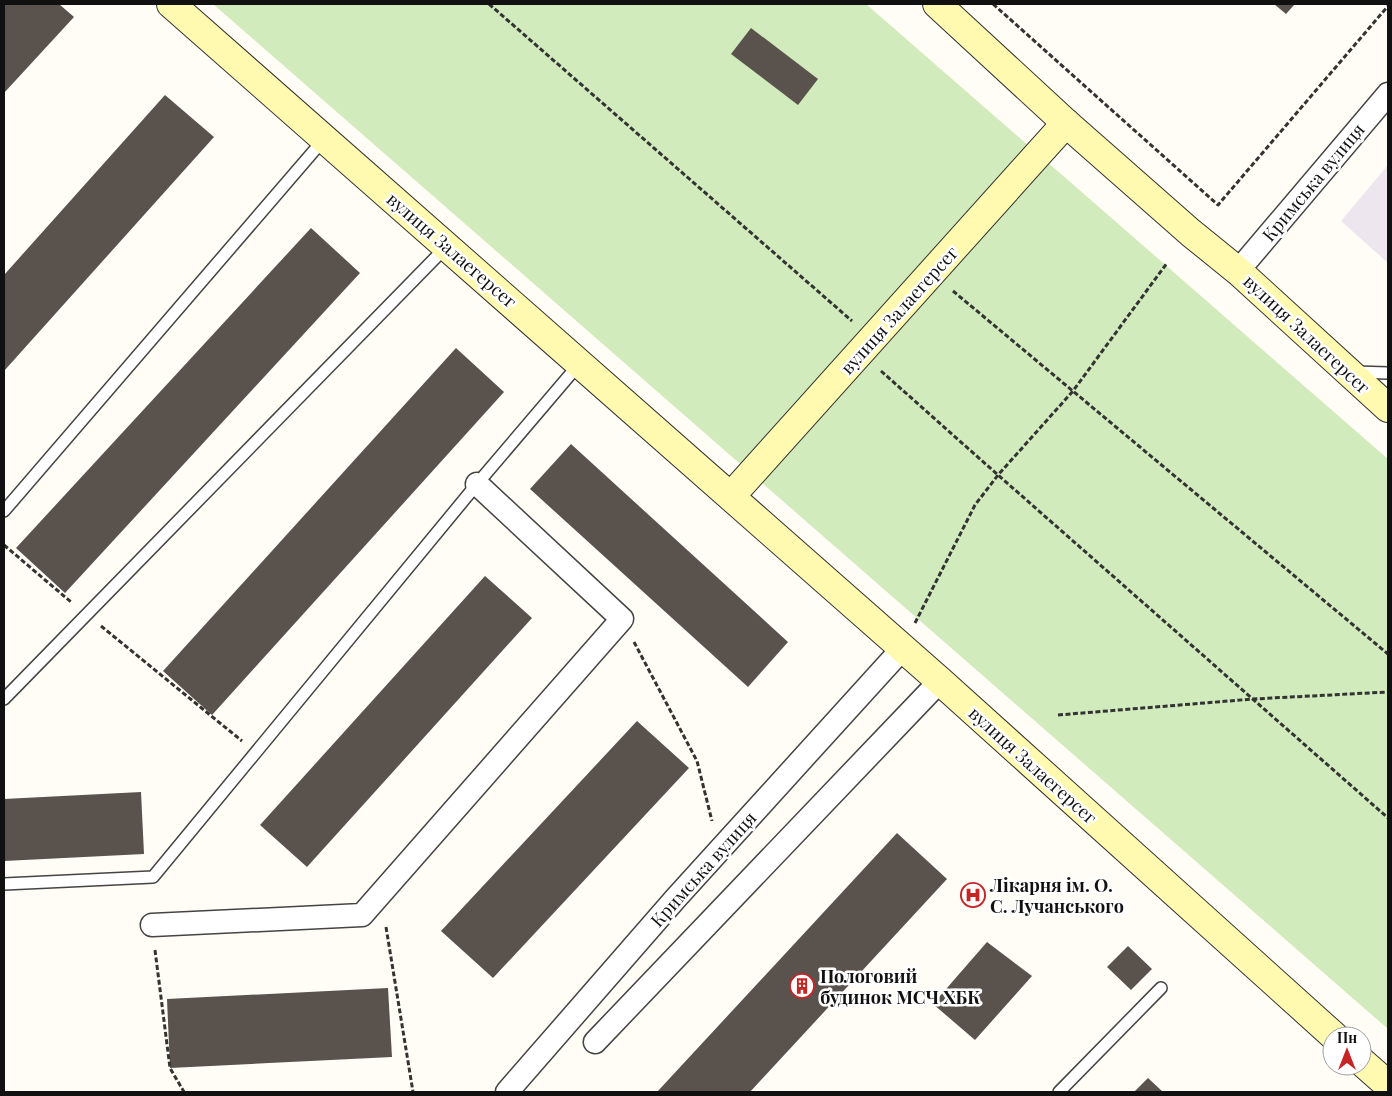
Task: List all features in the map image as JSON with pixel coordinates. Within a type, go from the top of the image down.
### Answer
[{"type":"main road","name":"вулиця Залаегерсег","points":[[171,4],[903,648],[1323,1026]]},
{"type":"main road","name":"вулиця Залаегерсег","points":[[936,4],[1066,123],[1191,233],[1238,271],[1388,408]]},
{"type":"main road","name":"вулиця Залаегерсег","points":[[731,496],[1066,123]]},
{"type":"main road","points":[[1372,1071],[1388,1085]]},
{"type":"street","name":"Кримська вулиця","points":[[1238,271],[1388,94]]},
{"type":"street","points":[[152,925],[362,915],[622,619],[477,484]]},
{"type":"street","name":"Кримська вулиця","points":[[507,1092],[719,851],[903,648]]},
{"type":"street","points":[[595,1042],[940,681]]},
{"type":"lane","points":[[4,511],[325,138]]},
{"type":"lane","points":[[4,699],[447,246]]},
{"type":"lane","points":[[4,884],[153,877],[477,484],[580,363]]},
{"type":"lane","points":[[1346,371],[1388,373]]},
{"type":"lane","points":[[1059,1092],[1161,988]]},
{"type":"path","points":[[489,4],[873,338]]},
{"type":"path","points":[[993,4],[1218,205],[1388,6]]},
{"type":"path","points":[[903,648],[975,505],[998,475],[1073,391],[1166,263]]},
{"type":"path","points":[[948,287],[1388,654]]},
{"type":"path","points":[[879,369],[1388,818]]},
{"type":"path","points":[[4,546],[256,752]]},
{"type":"path","points":[[622,619],[697,761],[719,851]]},
{"type":"path","points":[[1058,715],[1253,699],[1388,692]]},
{"type":"path","points":[[380,894],[413,1092]]},
{"type":"path","points":[[152,925],[170,1068],[184,1092]]},
{"type":"shaded area","points":[[1388,165],[1388,263],[1341,221]]},
{"type":"green space","points":[[213,4],[866,4],[1388,459],[1388,1029]]},
{"type":"building","points":[[4,4],[59,4],[74,17],[4,93]]},
{"type":"building","points":[[1274,4],[1295,4],[1286,14]]},
{"type":"building","points":[[751,28],[818,79],[798,105],[731,54]]},
{"type":"building","points":[[165,95],[214,137],[4,371],[4,275]]},
{"type":"building","points":[[311,228],[360,273],[65,593],[16,548]]},
{"type":"building","points":[[456,348],[504,392],[212,715],[163,671]]},
{"type":"building","points":[[571,444],[788,642],[748,687],[530,489]]},
{"type":"building","points":[[485,576],[532,618],[307,867],[260,825]]},
{"type":"building","points":[[637,721],[689,768],[493,978],[441,931]]},
{"type":"building","points":[[141,792],[144,854],[4,861],[4,799]]},
{"type":"building","name":"Пологовий будинок МСЧ ХБК","points":[[897,833],[947,879],[750,1092],[657,1092]]},
{"type":"building","points":[[987,942],[1032,976],[975,1040],[933,1004]]},
{"type":"building","points":[[1128,946],[1152,969],[1131,990],[1107,967]]},
{"type":"building","points":[[388,988],[392,1057],[170,1068],[167,999]]},
{"type":"building","points":[[1148,1078],[1163,1092],[1134,1092]]},
{"type":"place","name":"Лікарня ім. О. С. Лучанського","points":[[973,895]]},
{"type":"place","name":"Пологовий будинок МСЧ ХБК","points":[[802,986]]}]
